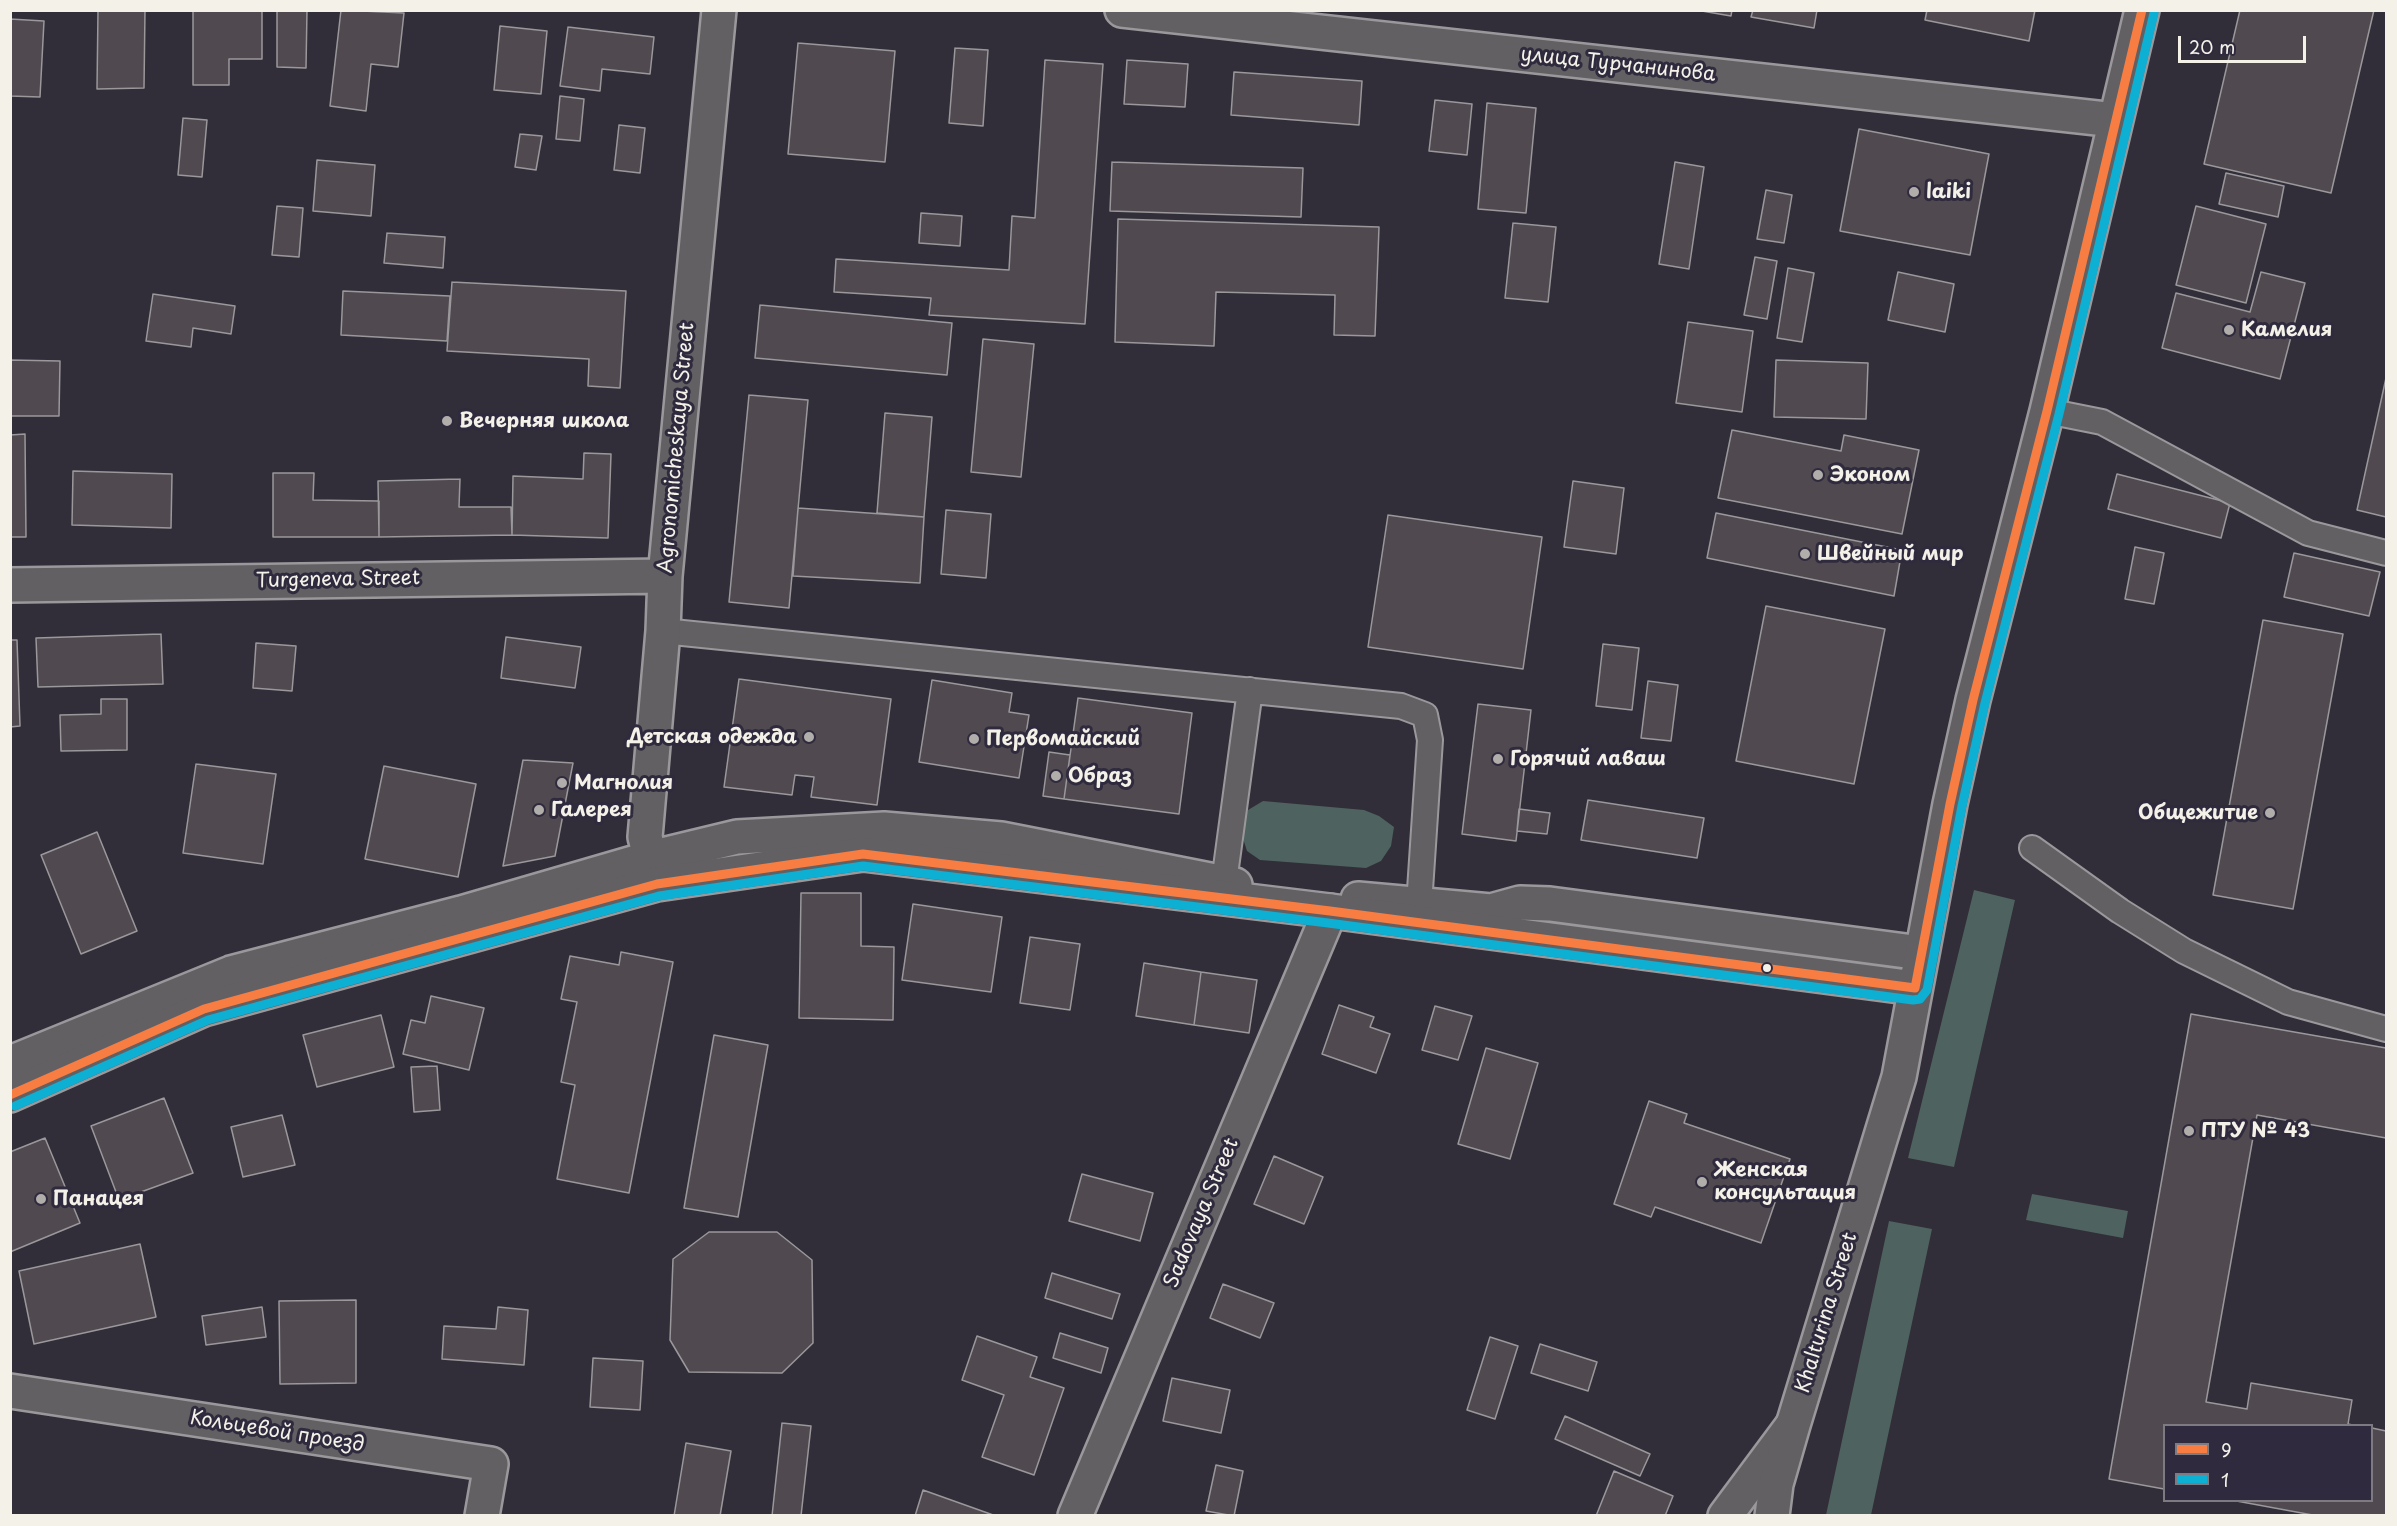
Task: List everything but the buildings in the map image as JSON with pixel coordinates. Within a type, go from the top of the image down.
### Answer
[{"type":"street","name":"Agronomicheskaya Street","points":[[653,871],[645,837],[663,631],[665,576],[719,10]]},
{"type":"street","name":"улица Турчанинова","points":[[1122,10],[2115,120]]},
{"type":"street","name":"Khalturina Street","points":[[1772,1515],[1776,1484],[1793,1425],[1899,1077],[1950,804],[1973,700],[2047,411],[2142,10]]},
{"type":"street","name":"Turgeneva Street","points":[[10,585],[665,576]]},
{"type":"street","points":[[10,1063],[231,973],[461,913],[653,871],[863,854],[1222,890],[1419,914],[1915,988]]},
{"type":"street","points":[[10,1095],[204,1009],[653,871]]},
{"type":"street","points":[[1222,890],[1330,911],[1419,914],[1491,911],[1520,903],[1550,904],[1921,953]]},
{"type":"street","name":"Sadovaya Street","points":[[1075,1515],[1330,911]]},
{"type":"street","name":"Кольцевой проезд","points":[[10,1391],[491,1464],[482,1515]]},
{"type":"street","name":"Khalturina Street","points":[[1725,1515],[1793,1425]]},
{"type":"lane","points":[[2047,411],[2102,422],[2308,533],[2386,554]]},
{"type":"lane","points":[[663,631],[1401,706],[1425,715],[1430,740],[1419,914]]},
{"type":"lane","points":[[1222,890],[1250,690]]},
{"type":"lane","points":[[2031,848],[2120,911],[2184,951],[2288,1002],[2386,1029]]},
{"type":"green space","points":[[1263,801],[1364,810],[1379,816],[1394,827],[1391,846],[1381,861],[1366,868],[1260,860],[1247,851],[1240,829],[1248,810]]},
{"type":"green space","points":[[1974,890],[2015,900],[1954,1167],[1908,1158]]},
{"type":"green space","points":[[2032,1194],[2128,1211],[2123,1238],[2026,1220]]},
{"type":"green space","points":[[1889,1221],[1932,1229],[1871,1515],[1826,1515]]},
{"type":"transit line","name":"9","points":[[10,1095],[204,1009],[657,884],[863,854],[1330,911],[1915,988],[1950,804],[1973,700],[2047,411],[2142,10]]},
{"type":"transit line","name":"1","points":[[15,1106],[208,1020],[659,896],[863,866],[1328,923],[1913,1000],[1920,999],[1927,990],[1962,806],[1985,703],[2059,414],[2154,13]]},
{"type":"place","name":"laiki","points":[[1914,192]]},
{"type":"place","name":"Камелия","points":[[2229,330]]},
{"type":"place","name":"Вечерняя школа","points":[[447,421]]},
{"type":"place","name":"Эконом","points":[[1818,475]]},
{"type":"place","name":"Швейный мир","points":[[1805,554]]},
{"type":"place","name":"Детская одежда","points":[[809,737]]},
{"type":"place","name":"Первомайский","points":[[974,739]]},
{"type":"place","name":"Горячий лаваш","points":[[1498,759]]},
{"type":"place","name":"Образ","points":[[1056,776]]},
{"type":"place","name":"Магнолия","points":[[562,783]]},
{"type":"place","name":"Галерея","points":[[539,810]]},
{"type":"place","name":"Общежитие","points":[[2270,813]]},
{"type":"place","name":"ПТУ № 43","points":[[2189,1131]]},
{"type":"place","name":"Женская консультация","points":[[1702,1182]]},
{"type":"place","name":"Панацея","points":[[41,1199]]}]
